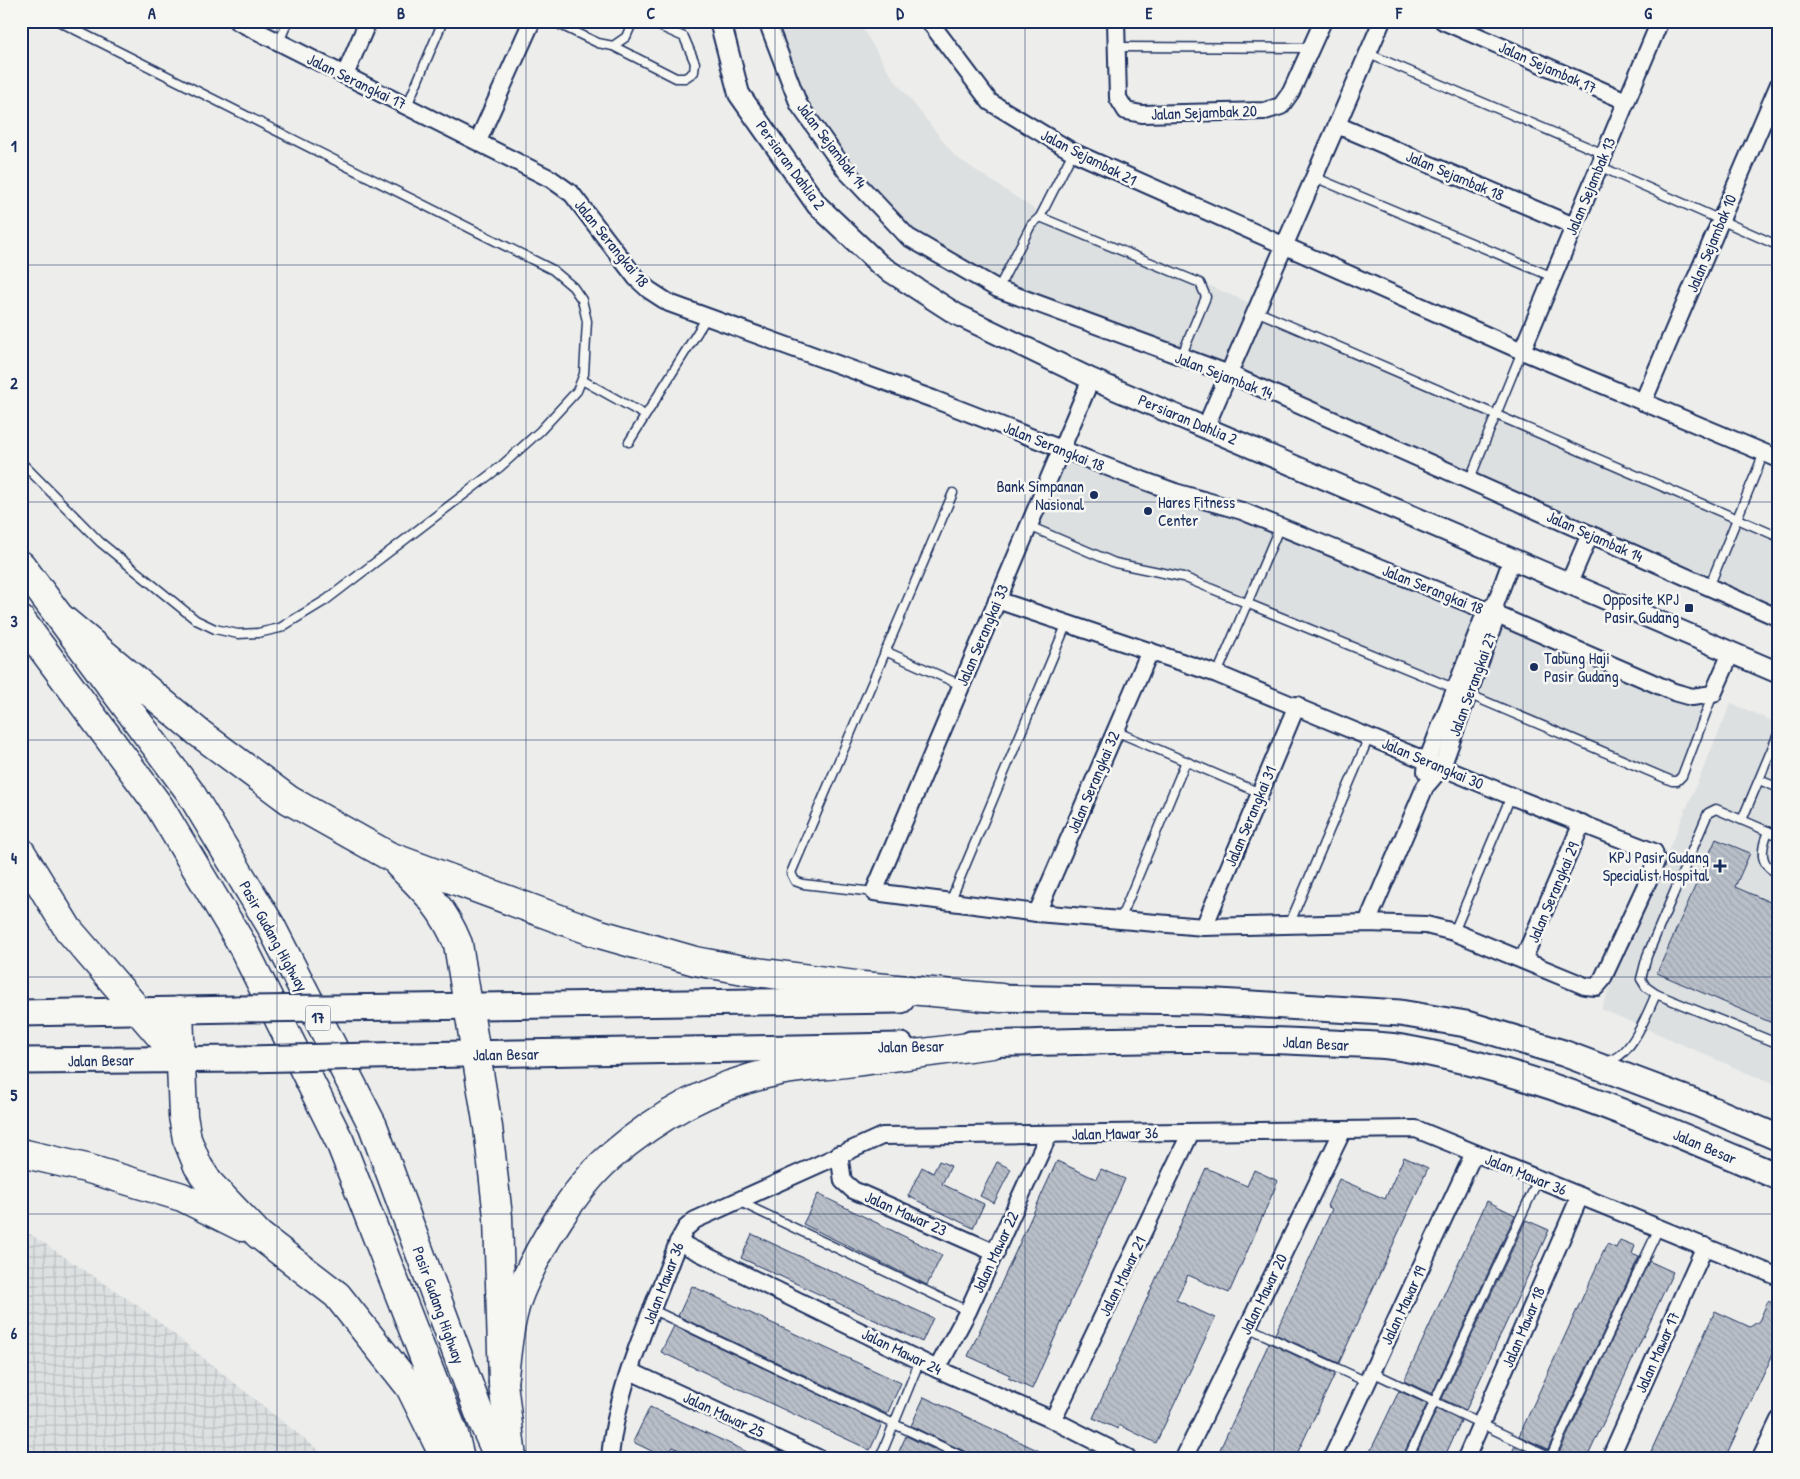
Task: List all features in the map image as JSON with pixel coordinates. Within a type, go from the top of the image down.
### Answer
[{"type":"highway","name":"Pasir Gudang Highway","points":[[21,565],[190,792],[271,926],[373,1126],[481,1418],[499,1458]]},
{"type":"highway","points":[[62,618],[199,733],[289,800],[389,856],[600,934],[695,961],[749,971],[862,986],[1001,998]]},
{"type":"highway","name":"Pasir Gudang Highway","points":[[21,620],[159,806],[242,943],[340,1142],[454,1434],[460,1458]]},
{"type":"highway","points":[[21,852],[68,929],[181,1060]]},
{"type":"highway","points":[[389,856],[430,894],[450,925],[458,944],[488,1127],[498,1217],[503,1383],[512,1458]]},
{"type":"highway","points":[[179,1011],[183,1116],[189,1147],[208,1183],[259,1235],[337,1295],[410,1387],[446,1458]]},
{"type":"highway","points":[[503,1383],[512,1326],[520,1291],[559,1222],[579,1192],[608,1159],[662,1118],[695,1100],[736,1083],[775,1072],[992,1044]]},
{"type":"highway","points":[[21,1153],[86,1168],[182,1197],[259,1235]]},
{"type":"main road","points":[[21,1013],[1001,998],[1201,1001],[1400,1013],[1466,1024],[1530,1041],[1779,1138]]},
{"type":"main road","name":"Jalan Besar","points":[[21,1061],[476,1055],[1181,1039],[1273,1040],[1394,1047],[1472,1062],[1547,1084],[1680,1135],[1779,1177]]},
{"type":"street","name":"Jalan Serangkai 17","points":[[237,21],[478,141]]},
{"type":"street","points":[[345,75],[368,21]]},
{"type":"street","points":[[478,141],[532,21]]},
{"type":"street","name":"Persiaran Dahlia 2","points":[[720,21],[739,94],[817,205],[880,265],[956,314],[1091,379],[1206,426],[1778,673]]},
{"type":"street","name":"Jalan Sejambak 14","points":[[767,21],[799,105],[846,171],[908,236],[998,289],[1181,358],[1229,374],[1779,618]]},
{"type":"street","name":"Jalan Sejambak 21","points":[[930,21],[990,102],[1072,152],[1283,247]]},
{"type":"street","points":[[1116,21],[1117,47]]},
{"type":"street","points":[[1310,48],[1322,21]]},
{"type":"street","points":[[1206,426],[1382,21]]},
{"type":"street","name":"Jalan Sejambak 17","points":[[1443,21],[1626,101]]},
{"type":"street","name":"Jalan Sejambak 13","points":[[1522,351],[1660,21]]},
{"type":"street","name":"Jalan Sejambak 20","points":[[1117,47],[1118,98],[1126,111],[1142,114],[1255,111],[1281,106],[1291,92],[1310,48]]},
{"type":"street","name":"Jalan Sejambak 10","points":[[1643,402],[1779,84]]},
{"type":"street","name":"Jalan Sejambak 18","points":[[1336,125],[1574,226]]},
{"type":"street","name":"Jalan Serangkai 18","points":[[478,141],[551,179],[572,194],[636,278],[649,290],[669,303],[933,398],[1167,489],[1216,503],[1280,526],[1493,610],[1674,692],[1692,697],[1713,694]]},
{"type":"street","points":[[1283,247],[1522,351],[1774,454]]},
{"type":"street","name":"Jalan Serangkai 33","points":[[874,892],[1091,379]]},
{"type":"street","points":[[1569,583],[1590,534]]},
{"type":"street","name":"Jalan Serangkai 27","points":[[1425,787],[1442,768],[1462,692],[1512,559]]},
{"type":"street","name":"Jalan Serangkai 30","points":[[997,600],[1217,674],[1297,705],[1442,768],[1654,852],[1656,861],[1652,872],[1602,980],[1596,987],[1586,986],[1523,960]]},
{"type":"street","name":"Jalan Serangkai 32","points":[[1036,913],[1150,651]]},
{"type":"street","points":[[1713,694],[1731,653]]},
{"type":"street","name":"Jalan Serangkai 27","points":[[1367,923],[1425,787],[1427,761],[1462,692]]},
{"type":"street","name":"Jalan Serangkai 31","points":[[1204,927],[1297,705]]},
{"type":"street","name":"Jalan Serangkai 29","points":[[1523,960],[1582,823]]},
{"type":"street","points":[[874,892],[1036,913],[1204,927],[1367,923],[1426,925],[1454,932],[1523,960]]},
{"type":"street","points":[[1742,1122],[1779,1124]]},
{"type":"street","name":"Jalan Mawar 36","points":[[610,1458],[614,1428],[630,1371],[678,1242],[686,1228],[695,1220],[882,1136],[1416,1129],[1779,1277]]},
{"type":"street","name":"Jalan Mawar 20","points":[[1184,1458],[1343,1130]]},
{"type":"street","name":"Jalan Mawar 21","points":[[1053,1420],[1191,1132]]},
{"type":"street","name":"Jalan Mawar 22","points":[[937,1368],[968,1311],[996,1253],[1049,1134]]},
{"type":"street","name":"Jalan Mawar 19","points":[[1332,1458],[1474,1153]]},
{"type":"street","name":"Jalan Mawar 23","points":[[839,1154],[843,1181],[853,1190],[996,1253]]},
{"type":"street","name":"Jalan Mawar 18","points":[[1466,1458],[1580,1196]]},
{"type":"street","name":"Jalan Mawar 24","points":[[678,1242],[920,1360],[1053,1420],[1128,1458]]},
{"type":"street","name":"Jalan Mawar 17","points":[[1610,1458],[1705,1246]]},
{"type":"street","name":"Jalan Mawar 25","points":[[630,1371],[818,1458]]},
{"type":"street","points":[[1761,1458],[1779,1420]]},
{"type":"lane","points":[[21,462],[100,542],[196,620],[215,630],[238,634],[258,633],[280,628],[326,600],[500,467],[546,424],[577,391],[582,380],[587,348],[587,321],[582,300],[573,287],[553,270],[58,21]]},
{"type":"lane","points":[[279,42],[288,21]]},
{"type":"lane","points":[[407,106],[443,21]]},
{"type":"lane","points":[[613,46],[626,37],[633,21]]},
{"type":"lane","points":[[557,22],[598,44],[613,46],[676,78],[685,78],[694,72],[695,63],[684,38],[648,21]]},
{"type":"lane","points":[[1117,47],[1310,48]]},
{"type":"lane","points":[[1369,54],[1601,160],[1720,221],[1779,246]]},
{"type":"lane","points":[[998,289],[1030,224],[1040,217],[1072,152]]},
{"type":"lane","points":[[1314,177],[1552,277]]},
{"type":"lane","points":[[1040,217],[1200,283],[1206,297],[1181,358]]},
{"type":"lane","points":[[1256,311],[1779,536]]},
{"type":"lane","points":[[629,442],[707,317]]},
{"type":"lane","points":[[1469,481],[1522,351]]},
{"type":"lane","points":[[582,380],[645,415]]},
{"type":"lane","points":[[1709,587],[1737,518],[1774,454]]},
{"type":"lane","points":[[874,892],[803,884],[795,881],[792,873],[953,493]]},
{"type":"lane","points":[[1029,526],[1115,563],[1183,577],[1672,781],[1677,781],[1682,776],[1713,694]]},
{"type":"lane","points":[[1217,674],[1280,526]]},
{"type":"lane","points":[[950,902],[1067,623]]},
{"type":"lane","points":[[885,651],[961,685]]},
{"type":"lane","points":[[1115,731],[1260,793]]},
{"type":"lane","points":[[1742,820],[1777,742],[1779,732]]},
{"type":"lane","points":[[1288,924],[1370,737]]},
{"type":"lane","points":[[1120,920],[1186,761]]},
{"type":"lane","points":[[1759,780],[1779,788]]},
{"type":"lane","points":[[1454,932],[1511,796]]},
{"type":"lane","points":[[1779,836],[1716,809],[1708,813],[1642,968],[1641,978],[1646,987],[1656,994],[1779,1044]]},
{"type":"lane","points":[[1768,831],[1762,857],[1766,867],[1779,874]]},
{"type":"lane","points":[[1584,1061],[1614,1060],[1623,1054],[1656,994]]},
{"type":"lane","points":[[1408,1458],[1538,1180]]},
{"type":"lane","points":[[737,1201],[968,1311]]},
{"type":"lane","points":[[1247,1327],[1434,1402],[1551,1457],[1659,1228]]},
{"type":"lane","points":[[653,1310],[966,1458]]},
{"type":"lane","points":[[880,1458],[920,1360]]},
{"type":"shaded area","points":[[761,21],[858,21],[891,75],[956,157],[1037,211],[1779,532],[1779,625],[1242,386],[998,296],[842,177]]},
{"type":"shaded area","points":[[1069,445],[1714,701],[1685,779],[1678,785],[1670,784],[1182,581],[1116,567],[1032,532]]},
{"type":"shaded area","name":"KPJ Pasir Gudang Specialist Hospital","points":[[1731,703],[1779,724],[1779,1087],[1601,1009]]},
{"type":"shaded area","points":[[21,1228],[140,1307],[328,1458],[21,1458]]},
{"type":"building","points":[[1716,839],[1750,853],[1735,887],[1779,906],[1779,1026],[1657,973]]},
{"type":"building","points":[[1404,1157],[1428,1168],[1339,1363],[1275,1334],[1332,1209],[1327,1206],[1339,1179],[1385,1199]]},
{"type":"building","points":[[939,1161],[951,1166],[942,1184],[984,1204],[973,1228],[908,1196],[922,1167],[933,1173]]},
{"type":"building","points":[[1057,1161],[1096,1179],[1101,1169],[1125,1179],[1032,1389],[1008,1378],[1010,1375],[968,1356]]},
{"type":"building","points":[[997,1162],[1011,1169],[994,1203],[980,1196]]},
{"type":"building","points":[[1206,1168],[1247,1186],[1254,1170],[1278,1181],[1229,1293],[1188,1275],[1176,1300],[1215,1318],[1156,1443],[1119,1425],[1118,1429],[1093,1418]]},
{"type":"building","points":[[818,1194],[942,1255],[927,1285],[803,1224]]},
{"type":"building","points":[[1487,1201],[1515,1215],[1432,1394],[1404,1381]]},
{"type":"building","points":[[1526,1220],[1549,1230],[1466,1410],[1442,1399]]},
{"type":"building","points":[[752,1234],[933,1318],[922,1342],[741,1258]]},
{"type":"building","points":[[1620,1240],[1635,1246],[1632,1254],[1639,1257],[1548,1449],[1519,1436],[1607,1244],[1616,1248]]},
{"type":"building","points":[[1649,1261],[1673,1272],[1587,1458],[1559,1458],[1558,1455]]},
{"type":"building","points":[[692,1286],[901,1383],[887,1414],[678,1316]]},
{"type":"building","points":[[1768,1301],[1779,1306],[1779,1341],[1725,1458],[1648,1458],[1715,1311],[1750,1327],[1759,1321]]},
{"type":"building","points":[[674,1326],[882,1424],[870,1450],[661,1352]]},
{"type":"building","points":[[1269,1343],[1335,1374],[1295,1458],[1216,1458]]},
{"type":"building","points":[[1399,1391],[1427,1404],[1402,1458],[1367,1458]]},
{"type":"building","points":[[924,1397],[1054,1458],[972,1458],[968,1453],[911,1426]]},
{"type":"building","points":[[650,1407],[760,1458],[696,1458],[673,1447],[666,1458],[633,1442]]},
{"type":"building","points":[[1437,1409],[1461,1421],[1444,1458],[1414,1458]]},
{"type":"building","points":[[906,1436],[952,1458],[896,1458]]},
{"type":"building","points":[[1515,1446],[1539,1458],[1509,1458]]},
{"type":"place","name":"Bank Simpanan Nasional","points":[[1094,495]]},
{"type":"place","name":"Hares Fitness Center","points":[[1148,511]]},
{"type":"place","name":"Opposite KPJ Pasir Gudang","points":[[1689,608]]},
{"type":"place","name":"Tabung Haji Pasir Gudang","points":[[1534,667]]},
{"type":"place","name":"KPJ Pasir Gudang Specialist Hospital","points":[[1720,866]]}]
